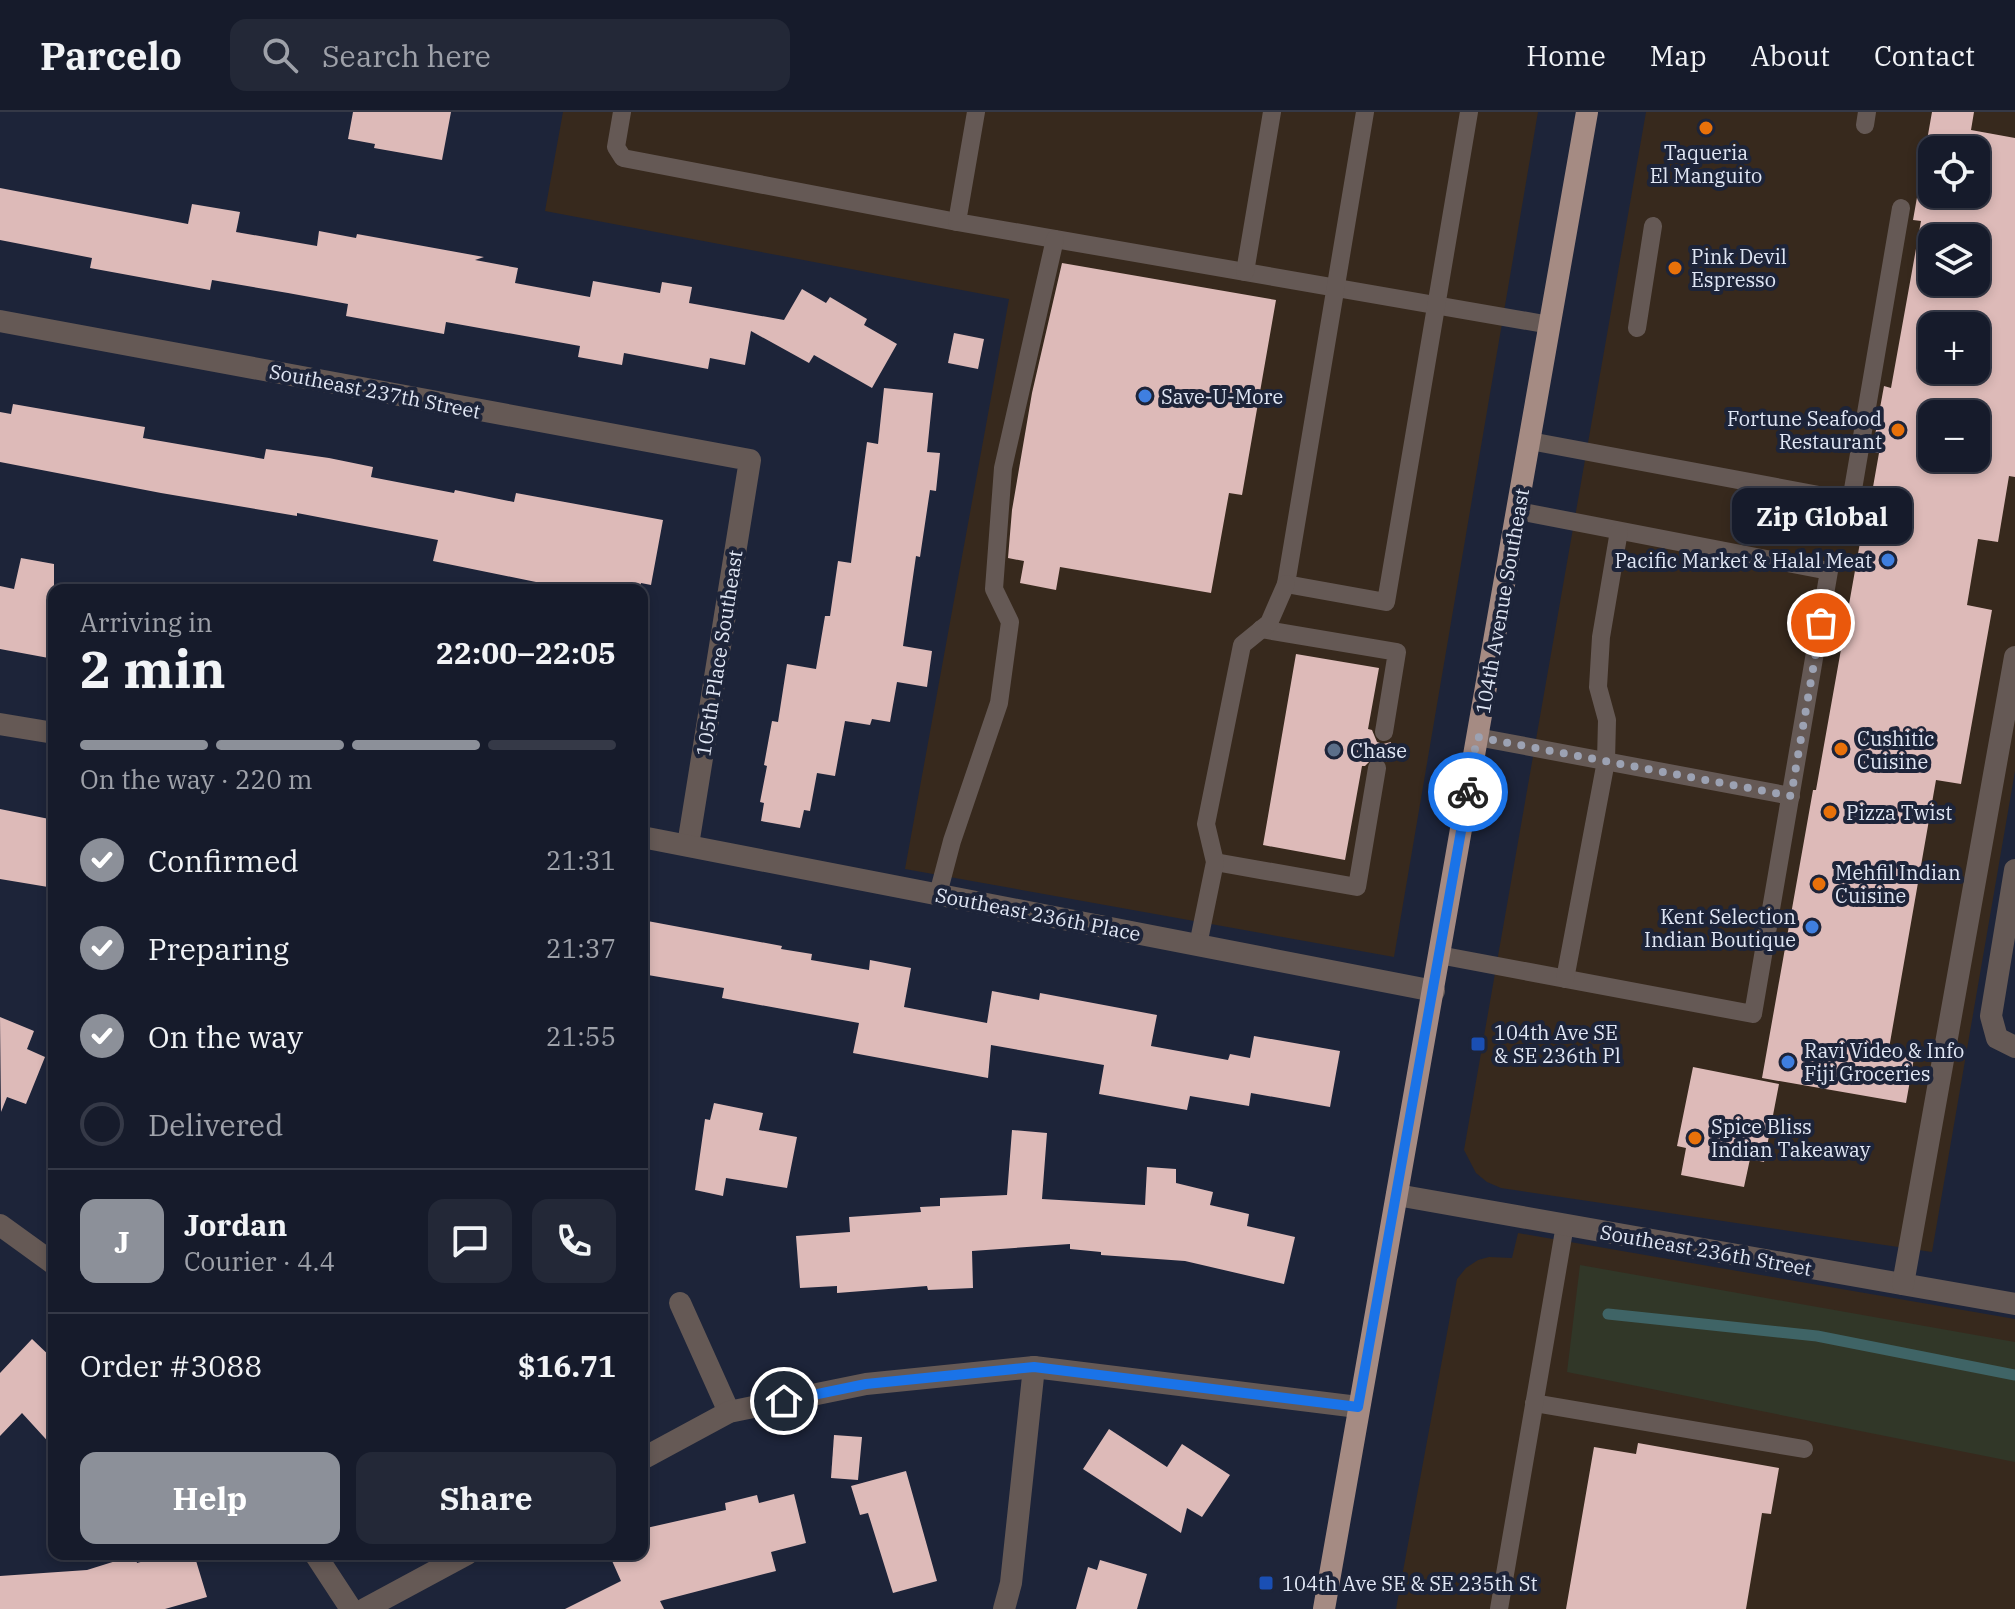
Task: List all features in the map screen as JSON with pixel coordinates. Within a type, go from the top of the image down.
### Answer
[{"type":"main road","name":"104th Avenue Southeast","points":[[1324,1609],[1587,112]]},
{"type":"street","name":"Southeast 237th Street","points":[[0,321],[750,460]]},
{"type":"street","name":"105th Place Southeast","points":[[688,845],[750,460]]},
{"type":"street","points":[[1903,1284],[2015,657]]},
{"type":"street","points":[[0,724],[48,732]]},
{"type":"street","name":"Southeast 236th Place","points":[[648,838],[1434,991]]},
{"type":"street","points":[[2015,870],[1991,1016],[1997,1038],[2015,1047]]},
{"type":"street","name":"Southeast 236th Street","points":[[1397,1195],[2015,1304]]},
{"type":"street","points":[[0,1225],[48,1260]]},
{"type":"street","points":[[680,1303],[729,1412]]},
{"type":"street","points":[[648,1456],[729,1412],[866,1384],[1034,1367],[1358,1407]]},
{"type":"street","points":[[1004,1609],[1011,1583],[1034,1367]]},
{"type":"street","points":[[319,1560],[351,1609]]},
{"type":"street","points":[[365,1609],[456,1560]]},
{"type":"lane","points":[[622,112],[616,147],[623,158],[957,222],[1550,325]]},
{"type":"lane","points":[[957,222],[976,112]]},
{"type":"lane","points":[[1245,272],[1272,112]]},
{"type":"lane","points":[[1198,945],[1215,862],[1206,824],[1242,645],[1269,623],[1286,584],[1365,112]]},
{"type":"lane","points":[[1286,584],[1386,602],[1469,112]]},
{"type":"lane","points":[[1530,441],[1851,501],[1901,208]]},
{"type":"lane","points":[[1637,328],[1653,226]]},
{"type":"lane","points":[[938,894],[952,841],[999,703],[1010,622],[994,589],[1003,468],[1055,239]]},
{"type":"lane","points":[[1439,955],[1753,1014],[1829,571],[1518,511]]},
{"type":"lane","points":[[1565,979],[1606,761],[1607,720],[1598,687],[1600,650],[1619,531]]},
{"type":"lane","points":[[1261,629],[1397,652],[1384,732]]},
{"type":"lane","points":[[1477,737],[1791,796]]},
{"type":"lane","points":[[1215,862],[1357,887],[1377,768]]},
{"type":"lane","points":[[1499,1609],[1565,1225]]},
{"type":"lane","points":[[1534,1403],[1804,1449]]},
{"type":"shaded area","points":[[563,112],[1538,112],[1394,957],[905,869],[1009,299],[545,211]]},
{"type":"shaded area","points":[[1646,112],[2015,112],[2015,771],[1932,1252],[1501,1188],[1476,1173],[1464,1150]]},
{"type":"shaded area","points":[[1518,1233],[2015,1319],[2015,1609],[1396,1609],[1457,1279],[1478,1260],[1512,1258]]},
{"type":"green space","points":[[1580,1265],[2015,1342],[2015,1462],[1567,1372]]},
{"type":"building","points":[[353,112],[451,112],[442,160],[374,148],[375,144],[348,139]]},
{"type":"building","points":[[1932,112],[1974,112],[1971,130],[2015,138],[2015,477],[2009,476],[1998,542],[1978,539],[1967,605],[1992,610],[1961,784],[1936,780],[1888,1054],[1914,1058],[1906,1103],[1762,1078],[1813,790],[1816,790],[1864,520],[1867,521],[1879,453],[1872,452],[1884,386],[1891,388],[1918,238],[1918,296],[1990,296],[1990,224],[1920,224],[1921,221],[1913,220],[1918,192],[1918,208],[1990,208],[1990,136],[1928,136]]},
{"type":"building","points":[[0,188],[188,224],[192,204],[240,212],[236,232],[317,246],[319,231],[356,238],[357,234],[484,257],[475,260],[518,268],[515,283],[590,297],[593,281],[660,293],[662,282],[692,287],[689,303],[784,320],[802,289],[826,303],[830,297],[867,319],[864,325],[897,344],[872,388],[814,355],[809,363],[751,331],[745,365],[710,358],[708,369],[624,353],[622,365],[578,357],[580,346],[446,322],[444,334],[346,316],[348,304],[212,280],[210,290],[90,268],[92,258],[0,240]]},
{"type":"building","name":"Save-U-More","points":[[1062,263],[1276,300],[1242,495],[1229,493],[1211,593],[1060,567],[1056,590],[1020,583],[1024,561],[1008,558],[1012,510],[1032,393]]},
{"type":"building","points":[[954,333],[984,339],[978,369],[948,363]]},
{"type":"building","points":[[884,388],[933,393],[927,452],[940,453],[936,491],[930,490],[920,557],[916,556],[903,646],[932,651],[927,687],[897,682],[890,722],[872,719],[870,725],[845,721],[835,776],[817,773],[810,811],[804,810],[800,828],[761,821],[764,803],[760,802],[767,766],[764,765],[772,721],[778,722],[787,664],[816,669],[825,616],[830,616],[838,561],[851,563],[867,442],[878,444]]},
{"type":"building","points":[[13,404],[145,427],[143,438],[264,459],[266,449],[329,458],[373,467],[371,477],[454,493],[455,490],[514,502],[516,493],[663,520],[651,585],[546,584],[433,561],[438,540],[0,462],[0,412],[11,414]]},
{"type":"building","points":[[21,558],[54,564],[54,584],[48,584],[48,658],[0,649],[0,586],[14,589]]},
{"type":"building","name":"Chase","points":[[1296,654],[1379,668],[1368,729],[1372,730],[1377,742],[1391,742],[1387,762],[1380,756],[1362,766],[1345,860],[1263,845]]},
{"type":"building","points":[[0,809],[48,819],[48,887],[0,879]]},
{"type":"building","points":[[648,921],[782,946],[781,949],[812,954],[811,960],[869,970],[870,960],[911,968],[904,1007],[987,1023],[992,991],[1039,1000],[1040,993],[1157,1015],[1151,1046],[1228,1060],[1230,1054],[1250,1058],[1254,1036],[1340,1051],[1330,1107],[1251,1093],[1249,1106],[1190,1096],[1187,1110],[1099,1094],[1104,1065],[991,1045],[988,1078],[853,1053],[859,1023],[722,998],[724,988],[648,975]]},
{"type":"building","points":[[0,1017],[34,1031],[27,1049],[45,1057],[26,1104],[7,1097],[1,1112]]},
{"type":"building","points":[[1693,1067],[1779,1084],[1764,1162],[1750,1159],[1744,1187],[1681,1175],[1686,1148],[1677,1146]]},
{"type":"building","points":[[714,1103],[763,1113],[759,1130],[797,1137],[787,1188],[726,1178],[723,1196],[695,1190],[705,1119],[710,1120]]},
{"type":"building","points":[[1012,1130],[1047,1133],[1042,1199],[1145,1205],[1147,1167],[1176,1169],[1176,1183],[1213,1192],[1210,1205],[1249,1214],[1247,1226],[1295,1237],[1284,1284],[1185,1261],[1101,1255],[1101,1252],[1070,1249],[1070,1244],[972,1251],[973,1288],[928,1290],[927,1286],[837,1293],[837,1286],[800,1288],[796,1236],[850,1232],[849,1217],[921,1212],[920,1207],[940,1206],[940,1198],[1007,1195]]},
{"type":"building","points":[[32,1339],[48,1354],[48,1441],[22,1413],[0,1436],[0,1373]]},
{"type":"building","points":[[1109,1429],[1167,1467],[1182,1444],[1230,1475],[1202,1517],[1187,1508],[1181,1533],[1083,1469]]},
{"type":"building","points":[[834,1435],[862,1437],[858,1480],[831,1478]]},
{"type":"building","points":[[1638,1443],[1779,1468],[1771,1514],[1762,1513],[1746,1609],[1566,1609],[1594,1447],[1636,1454]]},
{"type":"building","points":[[906,1471],[937,1581],[893,1593],[868,1513],[860,1515],[851,1486]]},
{"type":"building","points":[[794,1494],[806,1543],[771,1552],[776,1571],[660,1601],[664,1609],[565,1609],[621,1581],[612,1560],[648,1560],[648,1528],[726,1510],[725,1503],[757,1495],[759,1503]]},
{"type":"building","points":[[119,1560],[136,1560],[137,1563],[148,1560],[196,1560],[207,1597],[165,1609],[0,1609],[0,1576],[87,1570]]},
{"type":"building","points":[[1100,1560],[1147,1574],[1137,1609],[1076,1609],[1088,1567],[1097,1570]]},
{"type":"waterway","points":[[1608,1314],[1817,1336],[2015,1375]]},
{"type":"way so far","points":[[1468,792],[1477,737],[1791,796],[1821,623]]},
{"type":"place","name":"Taqueria El Manguito","points":[[1706,128]]},
{"type":"place","name":"Pink Devil Espresso","points":[[1675,268]]},
{"type":"place","name":"Save-U-More","points":[[1145,396]]},
{"type":"place","name":"Fortune Seafood Restaurant","points":[[1898,430]]},
{"type":"place","name":"Pacific Market & Halal Meat","points":[[1888,560]]},
{"type":"place","name":"Zip Global","points":[[1821,623]]},
{"type":"place","name":"Cushitic Cuisine","points":[[1841,749]]},
{"type":"place","name":"Chase","points":[[1334,750]]},
{"type":"place","name":"Pizza Twist","points":[[1830,812]]},
{"type":"place","name":"Mehfil Indian Cuisine","points":[[1819,884]]},
{"type":"place","name":"Kent Selection Indian Boutique","points":[[1812,927]]},
{"type":"place","name":"104th Ave SE & SE 236th Pl","points":[[1478,1044]]},
{"type":"place","name":"Ravi Video & Info Fiji Groceries","points":[[1788,1062]]},
{"type":"place","name":"Spice Bliss Indian Takeaway","points":[[1695,1138]]},
{"type":"place","name":"104th Ave SE & SE 235th St","points":[[1266,1583]]},
{"type":"route","points":[[784,1401],[866,1384],[1034,1367],[1358,1407],[1468,792]]}]
